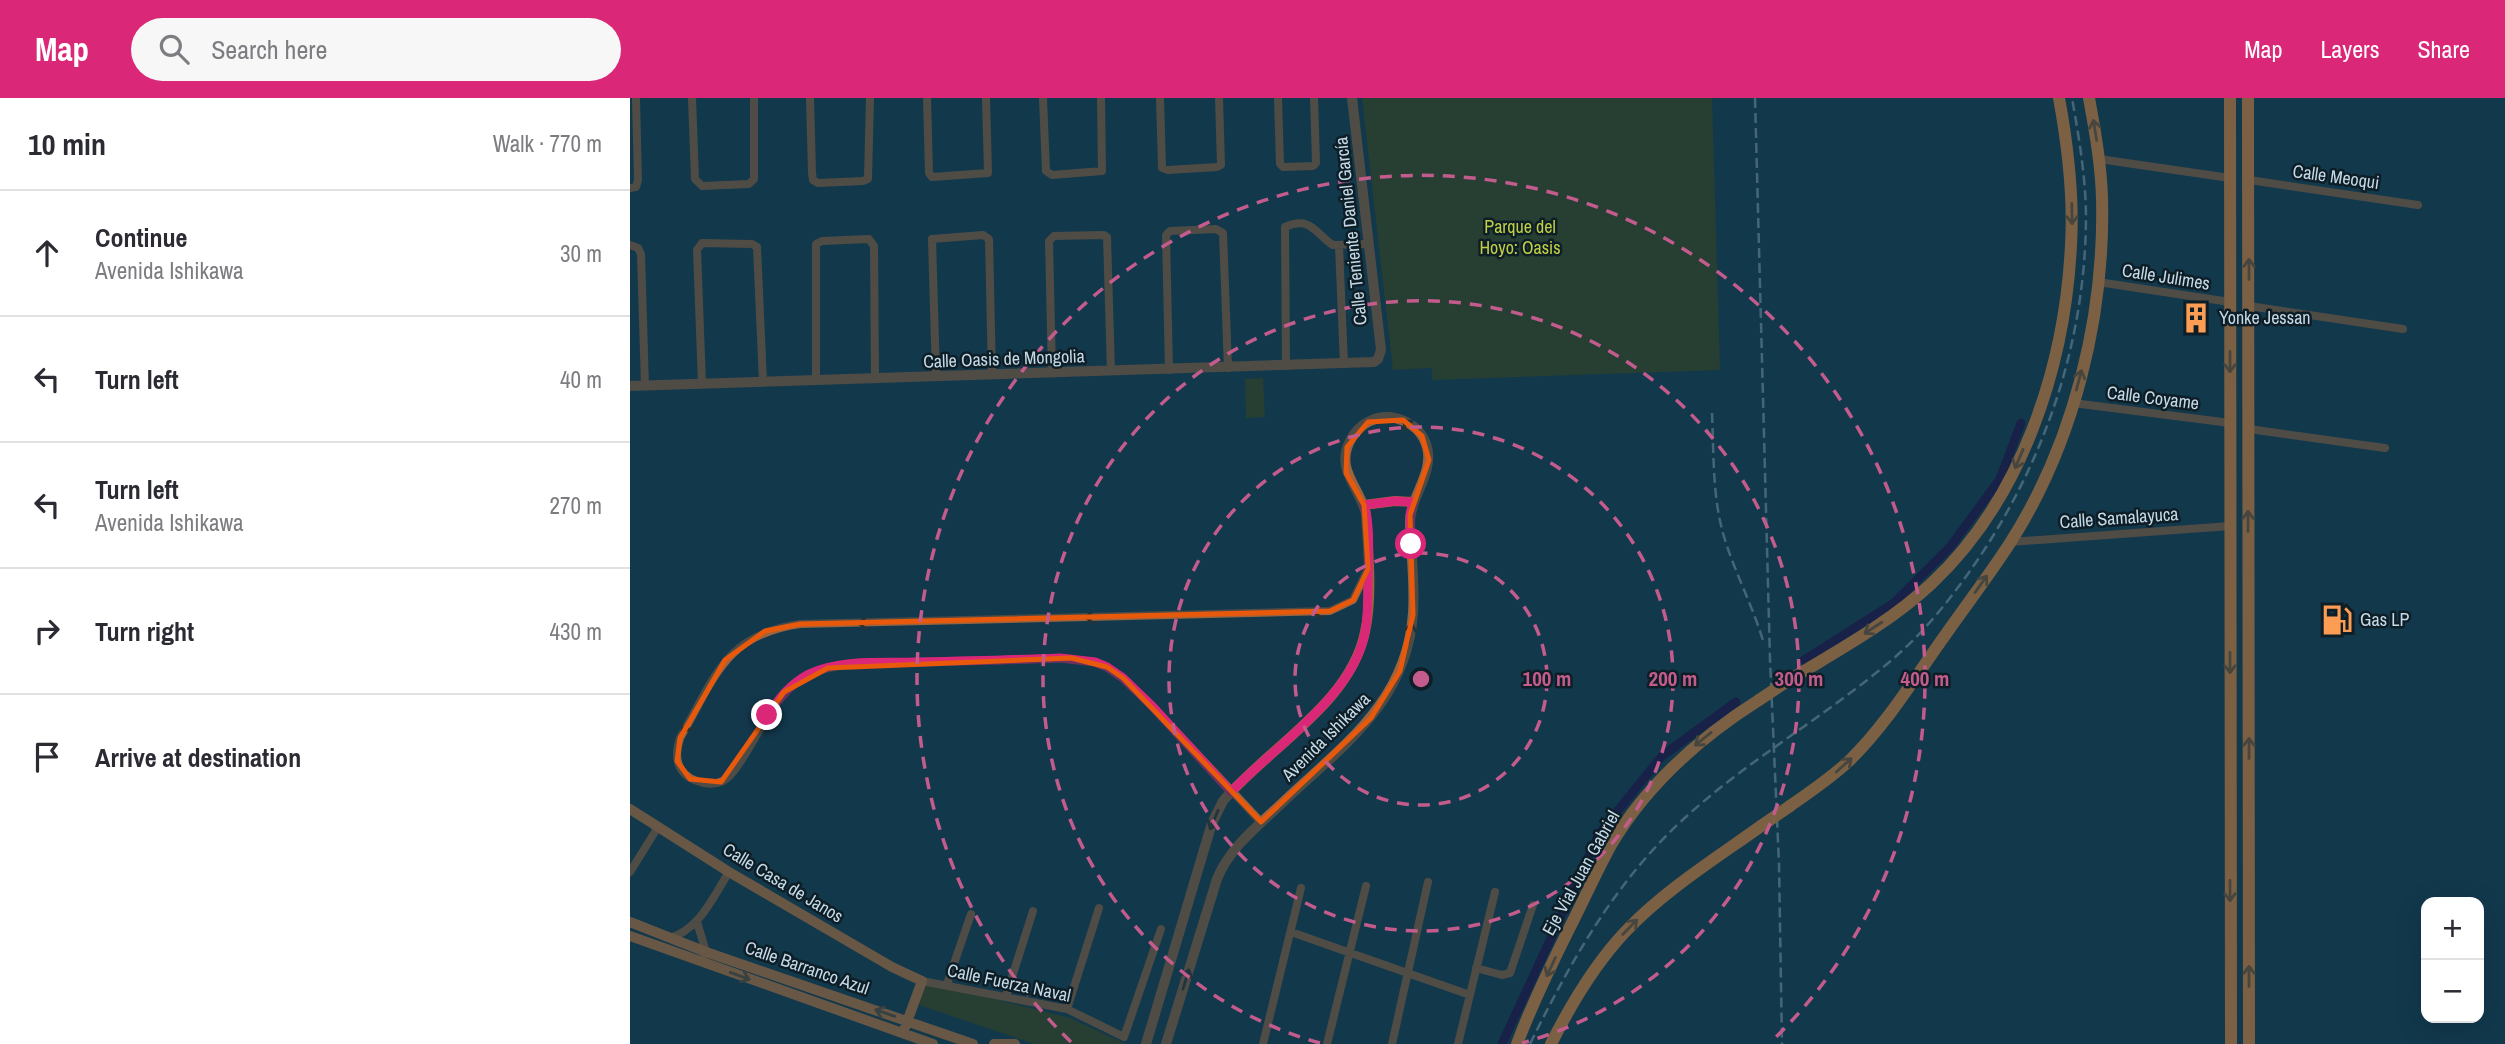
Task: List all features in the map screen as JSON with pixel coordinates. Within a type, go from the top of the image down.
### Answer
[{"type":"main road","name":"Eje Vial Juan Gabriel","points":[[1517,1044],[1555,958],[1602,863],[1622,828],[1647,795],[1687,752],[1715,729],[1886,620],[1932,583],[1974,536],[1996,504],[2015,470],[2035,419],[2050,370],[2069,278],[2071,181],[2059,98]]},
{"type":"main road","points":[[1551,1044],[1590,977],[1624,933],[1680,884],[1838,771],[1869,740],[2010,542],[2047,471],[2073,403],[2091,332],[2102,222],[2099,159],[2090,98]]},
{"type":"main road","points":[[2230,98],[2231,1044]]},
{"type":"main road","points":[[2248,98],[2249,1044]]},
{"type":"main road","points":[[2231,619],[2248,619]]},
{"type":"main road","name":"Calle Casa de Janos","points":[[630,809],[729,872],[892,967],[922,981]]},
{"type":"main road","name":"Calle Barranco Azul","points":[[630,922],[670,938],[704,957],[903,1033],[917,1042],[933,1044]]},
{"type":"main road","name":"Calle Barranco Azul","points":[[630,936],[665,949],[704,957],[908,1021],[973,1044]]},
{"type":"main road","points":[[903,1033],[922,981]]},
{"type":"main road","points":[[994,1044],[1015,1044]]},
{"type":"street","points":[[630,188],[636,187],[638,180],[636,98]]},
{"type":"street","points":[[692,98],[695,179],[702,186],[749,184],[754,179],[754,98]]},
{"type":"street","points":[[810,98],[812,173],[813,180],[818,183],[868,179],[870,98]]},
{"type":"street","points":[[927,98],[929,173],[932,177],[988,173],[986,98]]},
{"type":"street","points":[[1043,98],[1046,170],[1052,176],[1102,171],[1101,98]]},
{"type":"street","points":[[1160,98],[1162,165],[1165,170],[1221,165],[1219,98]]},
{"type":"street","points":[[1278,98],[1280,164],[1283,167],[1313,166],[1316,163],[1314,98]]},
{"type":"street","name":"Calle Teniente Daniel García","points":[[1352,98],[1381,350],[1378,359]]},
{"type":"street","points":[[2099,159],[2230,178]]},
{"type":"street","name":"Calle Meoqui","points":[[2249,180],[2418,205]]},
{"type":"street","points":[[1286,366],[1284,229],[1289,225],[1311,226],[1329,243],[1339,246],[1368,244]]},
{"type":"street","points":[[1169,370],[1166,235],[1168,232],[1216,229],[1222,232],[1228,368]]},
{"type":"street","points":[[936,377],[932,239],[985,235],[989,239],[992,375]]},
{"type":"street","points":[[1052,373],[1049,241],[1055,236],[1107,237],[1111,371]]},
{"type":"street","points":[[816,380],[816,244],[822,241],[869,239],[874,246],[876,379]]},
{"type":"street","points":[[702,384],[697,250],[702,243],[752,244],[757,247],[764,382]]},
{"type":"street","points":[[630,245],[638,248],[641,254],[645,386]]},
{"type":"street","points":[[1339,246],[1345,364]]},
{"type":"street","name":"Calle Julimes","points":[[2098,282],[2230,302]]},
{"type":"street","points":[[2249,306],[2403,329]]},
{"type":"street","name":"Calle Oasis de Mongolia","points":[[630,386],[1345,364],[1369,363],[1378,359]]},
{"type":"street","name":"Calle Coyame","points":[[2073,403],[2230,424]]},
{"type":"street","name":"Avenida Ishikawa","points":[[1146,1044],[1212,823],[1223,801],[1330,698],[1355,662],[1366,629],[1366,514],[1346,472],[1347,447],[1358,429],[1368,422],[1390,417],[1411,424],[1426,443],[1428,469],[1410,515],[1413,615],[1400,671],[1390,693],[1371,718],[1261,822],[1222,868],[1166,1044]]},
{"type":"street","points":[[2249,429],[2385,448]]},
{"type":"street","points":[[1364,505],[1413,502]]},
{"type":"street","name":"Calle Samalayuca","points":[[2010,542],[2230,526]]},
{"type":"street","points":[[1261,822],[1123,678],[1107,667],[1072,658],[872,663],[828,668],[811,673],[784,692],[733,772],[721,782],[710,784],[690,779],[680,768],[676,754],[680,737],[725,660],[750,638],[765,631],[800,625],[1330,611],[1353,600],[1368,569]]},
{"type":"street","points":[[630,872],[658,827]]},
{"type":"street","points":[[665,949],[670,938],[687,931],[698,922],[729,872]]},
{"type":"street","points":[[1392,1044],[1428,883]]},
{"type":"street","points":[[1327,1044],[1366,886]]},
{"type":"street","points":[[1263,1044],[1301,888]]},
{"type":"street","points":[[1458,1044],[1495,892]]},
{"type":"street","points":[[1476,968],[1502,975],[1510,973],[1533,905]]},
{"type":"street","points":[[1068,1009],[1099,908]]},
{"type":"street","points":[[1006,996],[1033,911]]},
{"type":"street","points":[[947,984],[971,914]]},
{"type":"street","points":[[698,922],[704,957]]},
{"type":"street","name":"Calle Fuerza Naval","points":[[922,981],[1068,1009],[1124,1037],[1161,929]]},
{"type":"street","points":[[1291,932],[1470,995]]},
{"type":"street","points":[[917,1042],[923,1027]]},
{"type":"highlighted area","points":[[1403,420],[1422,436],[1429,460],[1410,515],[1413,615],[1400,671],[1371,718],[1261,822],[1123,678],[1107,667],[1071,658],[828,668],[784,692],[721,782],[690,779],[677,761],[680,738],[725,660],[765,631],[800,624],[1330,611],[1353,600],[1368,569],[1364,505],[1346,473],[1347,447],[1368,422]]},
{"type":"green space","name":"Parque del Hoyo: Oasis","points":[[1362,98],[1712,98],[1720,370],[1432,380],[1432,368],[1393,370]]},
{"type":"green space","points":[[1263,378],[1265,417],[1246,418],[1245,379]]},
{"type":"green space","points":[[925,982],[1070,1018],[1126,1044],[1034,1044],[919,1005]]},
{"type":"waterway","points":[[1804,660],[1894,603],[1950,547],[2000,479],[2021,423]]},
{"type":"waterway","points":[[1502,1044],[1599,834],[1662,756],[1736,702]]},
{"type":"railway","points":[[1755,98],[1770,660],[1779,864],[1782,1044]]},
{"type":"railway","points":[[1530,1044],[1590,934],[1645,859],[1692,811],[1720,788],[1837,703],[1905,648],[1953,594],[1996,531],[2039,447],[2055,404],[2078,313],[2084,266],[2086,204],[2072,98]]},
{"type":"railway","points":[[1712,413],[1714,479],[1721,527],[1764,644]]},
{"type":"place","name":"Yonke Jessan","points":[[2196,318]]},
{"type":"place","name":"Gas LP","points":[[2337,620]]},
{"type":"route","points":[[767,715],[784,692],[796,682],[811,673],[828,668],[872,663],[1072,658],[1095,662],[1123,678],[1231,792],[1330,698],[1355,662],[1362,645],[1367,615],[1367,527],[1364,505],[1374,502],[1413,502],[1410,515],[1411,544]]}]
